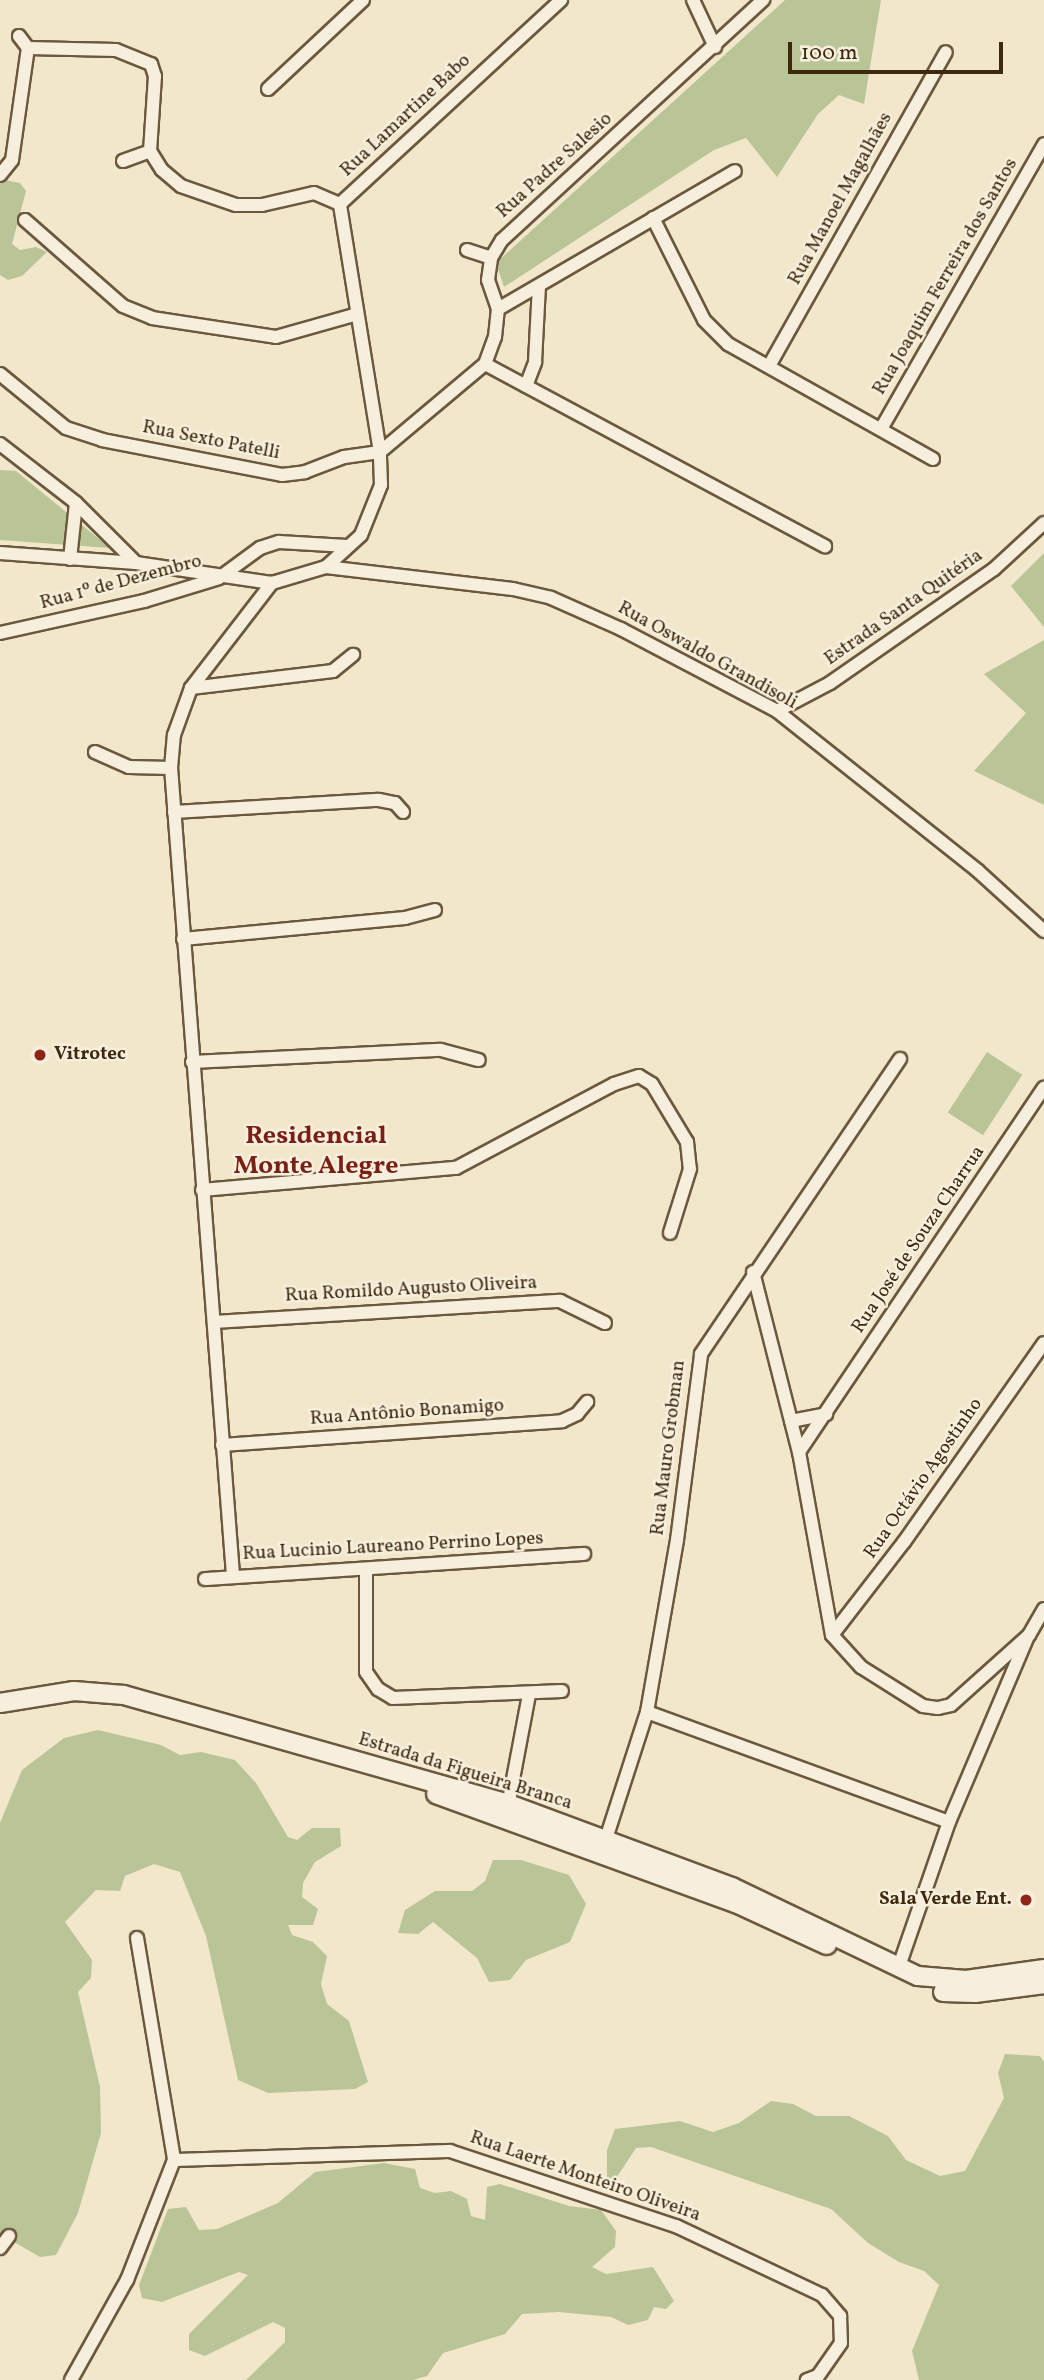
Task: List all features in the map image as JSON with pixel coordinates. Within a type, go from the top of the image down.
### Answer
[{"type":"main road","name":"Estrada da Figueira Branca","points":[[0,1703],[74,1691],[124,1695],[369,1764],[732,1887],[898,1969],[943,1981],[1044,1969]]},
{"type":"main road","points":[[604,1845],[736,1903],[895,1979],[934,1992],[975,1993],[1044,1984]]},
{"type":"street","points":[[268,89],[363,0]]},
{"type":"street","name":"Rua Lamartine Babo","points":[[380,452],[354,315],[340,204],[561,0]]},
{"type":"street","points":[[693,0],[715,47]]},
{"type":"street","name":"Rua Padre Salesio","points":[[491,258],[502,240],[715,47],[763,0]]},
{"type":"street","points":[[0,175],[12,160],[28,48],[19,36]]},
{"type":"street","points":[[28,48],[116,50],[151,64],[155,76],[150,151],[162,170],[181,186],[209,199],[262,205],[314,193],[340,204]]},
{"type":"street","name":"Rua Manoel Magalhães","points":[[769,366],[946,52]]},
{"type":"street","name":"Rua Joaquim Ferreira dos Santos","points":[[881,429],[1044,144]]},
{"type":"street","points":[[124,161],[150,151]]},
{"type":"street","points":[[498,309],[735,171]]},
{"type":"street","points":[[653,218],[704,320],[728,344],[933,459]]},
{"type":"street","points":[[26,220],[123,306],[152,318],[276,337],[354,315]]},
{"type":"street","points":[[380,452],[485,364],[498,309],[488,280],[491,258],[467,250]]},
{"type":"street","points":[[526,386],[535,362],[539,286]]},
{"type":"street","points":[[485,364],[825,546]]},
{"type":"street","name":"Rua Sexto Patelli","points":[[0,374],[66,428],[102,440],[282,475],[306,472],[344,457],[380,452]]},
{"type":"street","points":[[0,444],[6,453],[76,503],[136,563]]},
{"type":"street","name":"Rua 1º de Dezembro","points":[[0,634],[144,601],[219,578],[272,583],[326,567],[360,535],[376,506],[380,452]]},
{"type":"street","points":[[70,559],[76,503]]},
{"type":"street","name":"Estrada Santa Quitéria","points":[[776,712],[830,683],[994,569],[1044,523]]},
{"type":"street","points":[[0,554],[136,563],[219,578],[260,548],[279,542],[347,546]]},
{"type":"street","name":"Rua Oswaldo Grandisoli","points":[[326,567],[456,580],[551,598],[621,629],[776,712],[978,871],[1044,931]]},
{"type":"street","points":[[233,1575],[171,768],[174,735],[191,688],[272,583]]},
{"type":"street","points":[[191,688],[333,671],[353,655]]},
{"type":"street","points":[[95,752],[129,767],[171,768]]},
{"type":"street","points":[[174,812],[379,800],[395,803],[403,812]]},
{"type":"street","points":[[183,939],[405,918],[435,910]]},
{"type":"street","points":[[192,1062],[441,1050],[479,1060]]},
{"type":"street","name":"Rua Mauro Grobman","points":[[604,1845],[646,1712],[677,1539],[701,1354],[753,1272],[900,1059]]},
{"type":"street","points":[[202,1190],[456,1168],[482,1158],[614,1084],[639,1076],[652,1084],[687,1142],[690,1169],[670,1233]]},
{"type":"street","name":"Rua José de Souza Charrua","points":[[799,1452],[1044,1087]]},
{"type":"street","points":[[753,1272],[799,1452],[832,1635],[861,1667],[922,1706],[938,1708],[951,1704],[1029,1635]]},
{"type":"street","name":"Rua Romildo Augusto Oliveira","points":[[214,1322],[561,1301],[605,1323]]},
{"type":"street","name":"Rua Octávio Agostinho","points":[[832,1635],[1044,1343]]},
{"type":"street","name":"Rua Antônio Bonamigo","points":[[222,1445],[562,1421],[578,1414],[587,1402]]},
{"type":"street","points":[[791,1421],[826,1414]]},
{"type":"street","name":"Rua Lucinio Laureano Perrino Lopes","points":[[205,1579],[233,1575],[584,1555]]},
{"type":"street","points":[[366,1569],[366,1672],[378,1689],[393,1698],[529,1695],[562,1691]]},
{"type":"street","points":[[898,1969],[949,1822],[1029,1635],[1044,1609]]},
{"type":"street","points":[[507,1812],[529,1695]]},
{"type":"street","points":[[646,1712],[949,1822]]},
{"type":"street","points":[[71,2380],[127,2280],[174,2160],[137,1938]]},
{"type":"street","name":"Rua Laerte Monteiro Oliveira","points":[[174,2160],[450,2151],[676,2226],[822,2295],[840,2316],[841,2343],[818,2376],[807,2380]]},
{"type":"street","points":[[0,2248],[9,2236]]},
{"type":"green space","points":[[785,0],[881,0],[864,104],[839,95],[818,114],[777,177],[746,138],[714,150],[504,287],[496,263]]},
{"type":"green space","points":[[0,179],[20,183],[26,191],[12,244],[20,250],[36,247],[47,252],[22,276],[8,280],[0,275]]},
{"type":"green space","points":[[0,470],[16,471],[110,548],[0,540]]},
{"type":"green space","points":[[1044,553],[1044,627],[1011,586]]},
{"type":"green space","points":[[1044,640],[1044,805],[974,771],[1026,713],[984,674]]},
{"type":"green space","points":[[987,1052],[1022,1075],[983,1135],[948,1112]]},
{"type":"green space","points":[[98,1730],[161,1745],[180,1755],[201,1752],[235,1760],[256,1783],[288,1837],[297,1840],[312,1828],[340,1828],[341,1846],[315,1862],[303,1883],[302,1897],[318,1909],[313,1925],[288,1925],[292,1935],[313,1942],[327,1956],[321,1984],[327,2004],[349,2021],[368,2082],[355,2089],[268,2093],[238,2080],[206,1936],[180,1872],[154,1864],[125,1876],[120,1891],[96,1890],[65,1922],[92,1960],[91,1978],[78,1992],[100,2087],[101,2133],[78,2213],[56,2255],[40,2257],[0,2234],[0,1823],[22,1770],[64,1738]]},
{"type":"green space","points":[[493,1860],[521,1860],[569,1875],[586,1904],[570,1942],[526,1960],[510,1980],[489,1982],[477,1958],[433,1922],[418,1934],[398,1933],[405,1910],[435,1891],[472,1891],[485,1881]]},
{"type":"green space","points":[[1005,2054],[1040,2056],[1044,2062],[1044,2380],[919,2380],[912,2351],[939,2285],[924,2271],[899,2262],[868,2243],[831,2209],[651,2147],[636,2148],[615,2180],[607,2179],[607,2150],[615,2129],[680,2121],[713,2132],[739,2123],[771,2101],[793,2104],[816,2116],[849,2116],[888,2136],[906,2160],[940,2176],[965,2171],[1004,2098],[998,2073]]},
{"type":"green space","points":[[384,2163],[415,2169],[420,2188],[435,2193],[451,2191],[467,2199],[471,2216],[485,2220],[487,2187],[500,2184],[569,2206],[601,2210],[616,2231],[615,2247],[592,2267],[606,2274],[653,2267],[674,2301],[666,2309],[654,2307],[648,2320],[628,2325],[611,2317],[559,2312],[522,2314],[505,2334],[443,2353],[427,2376],[413,2380],[246,2380],[285,2342],[285,2328],[273,2322],[205,2356],[189,2350],[189,2334],[248,2275],[239,2272],[162,2302],[142,2298],[139,2285],[168,2209],[186,2207],[199,2230],[217,2229],[278,2203],[315,2172]]},
{"type":"place","name":"Vitrotec","points":[[40,1055]]},
{"type":"place","name":"Sala Verde Ent.","points":[[1026,1900]]},
{"type":"district","name":"Residencial Monte Alegre","points":[[316,1152]]}]
